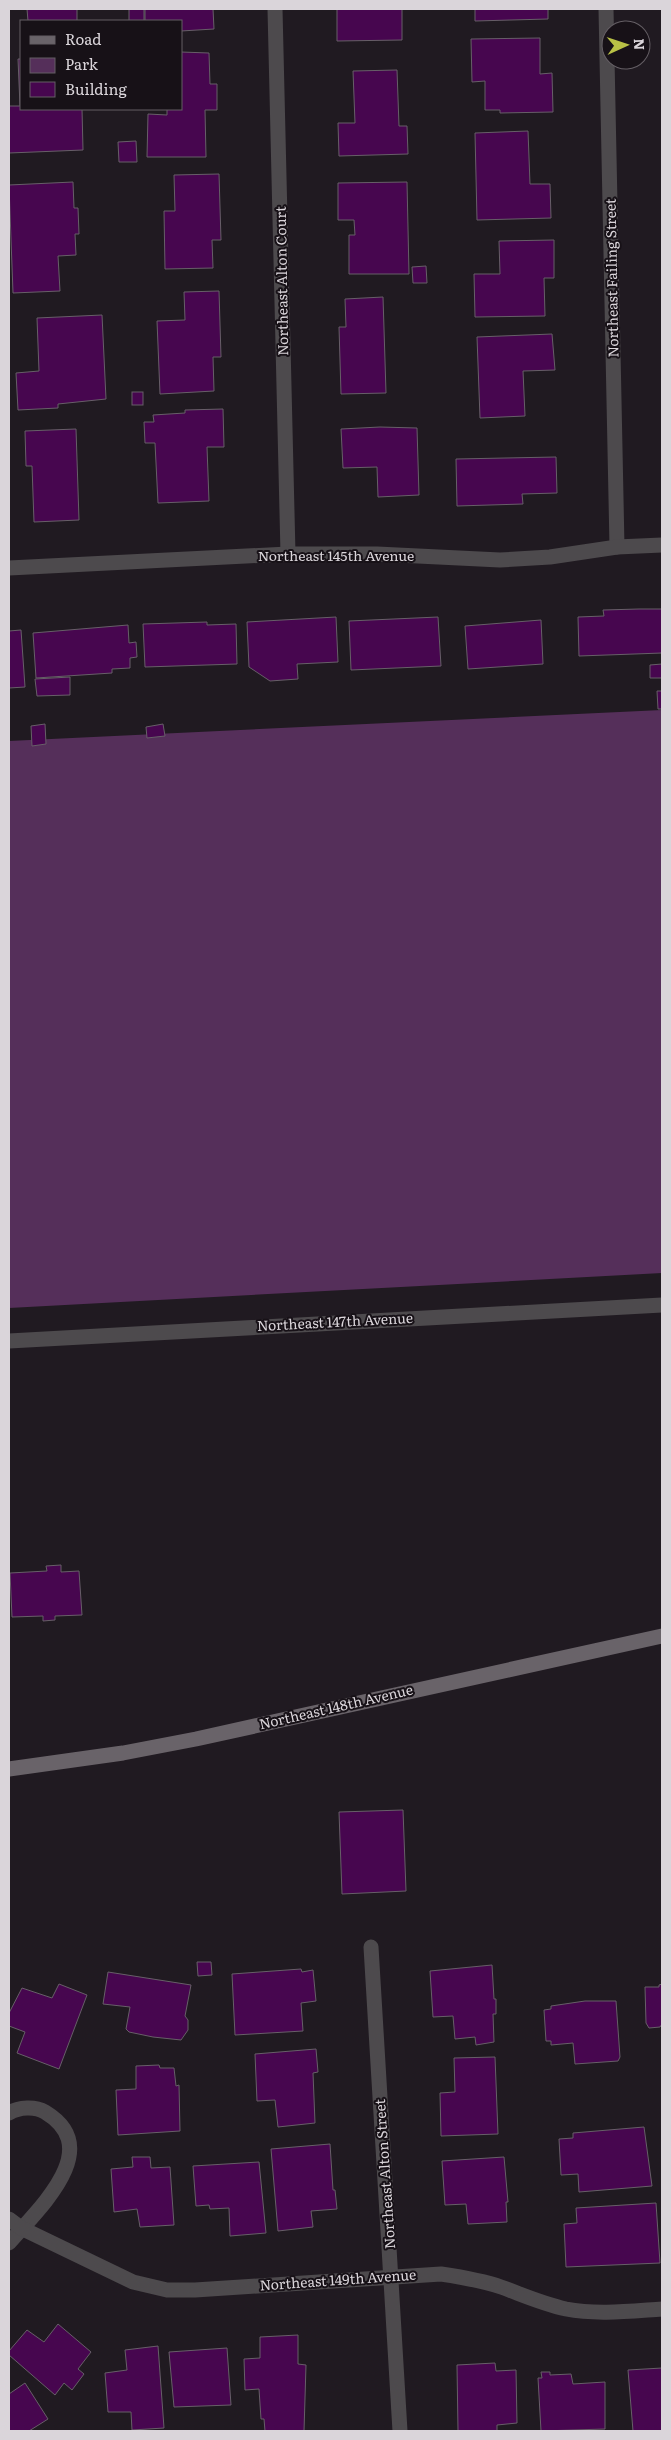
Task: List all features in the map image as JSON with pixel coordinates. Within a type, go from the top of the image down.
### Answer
[{"type":"main road","name":"Northeast 148th Avenue","points":[[9,1769],[123,1753],[196,1739],[662,1636]]},
{"type":"street","name":"Northeast Alton Court","points":[[275,9],[288,554]]},
{"type":"street","name":"Northeast Failing Street","points":[[606,9],[617,547]]},
{"type":"street","name":"Northeast 145th Avenue","points":[[9,568],[288,554],[377,554],[500,560],[550,557],[617,547],[662,545]]},
{"type":"street","name":"Northeast 147th Avenue","points":[[9,1341],[662,1304]]},
{"type":"street","name":"Northeast Alton Street","points":[[371,1947],[400,2431]]},
{"type":"street","points":[[9,2113],[27,2108],[42,2110],[57,2119],[68,2136],[71,2151],[68,2166],[54,2188],[9,2243]]},
{"type":"street","name":"Northeast 149th Avenue","points":[[9,2219],[22,2228],[133,2282],[167,2290],[194,2290],[441,2274],[473,2279],[501,2287],[529,2299],[568,2309],[611,2312],[662,2309]]},
{"type":"green space","points":[[662,710],[662,1273],[9,1308],[9,741]]},
{"type":"building","points":[[27,9],[77,9],[77,20],[28,20]]},
{"type":"building","points":[[129,9],[144,9],[144,20],[129,20]]},
{"type":"building","points":[[145,9],[213,9],[214,29],[182,31],[182,20],[145,20]]},
{"type":"building","points":[[337,9],[402,9],[402,40],[337,41]]},
{"type":"building","points":[[475,9],[548,9],[548,19],[475,21]]},
{"type":"building","points":[[540,38],[540,74],[552,73],[553,112],[500,113],[500,110],[485,110],[485,81],[472,82],[471,39]]},
{"type":"building","points":[[182,52],[209,53],[210,84],[217,84],[217,110],[205,110],[206,157],[147,157],[148,114],[167,115],[167,110],[182,110]]},
{"type":"building","points":[[18,59],[20,59],[20,106]]},
{"type":"building","points":[[397,70],[399,126],[407,126],[408,154],[339,156],[338,123],[355,123],[353,71]]},
{"type":"building","points":[[9,106],[20,106],[20,110],[82,110],[83,150],[9,153]]},
{"type":"building","points":[[528,131],[530,184],[550,184],[551,218],[477,220],[475,133]]},
{"type":"building","points":[[136,141],[137,162],[119,162],[118,142]]},
{"type":"building","points":[[219,174],[221,240],[212,240],[213,268],[165,269],[164,211],[175,211],[174,175]]},
{"type":"building","points":[[73,182],[74,208],[78,208],[79,234],[75,234],[76,255],[58,256],[60,291],[13,293],[9,185]]},
{"type":"building","points":[[407,182],[409,274],[349,274],[349,235],[355,235],[354,220],[338,220],[338,183]]},
{"type":"building","points":[[554,240],[554,278],[544,278],[545,316],[475,317],[474,274],[500,274],[499,241]]},
{"type":"building","points":[[426,266],[427,283],[413,283],[412,267]]},
{"type":"building","points":[[219,291],[221,357],[213,357],[214,391],[160,394],[157,321],[185,320],[184,292]]},
{"type":"building","points":[[383,297],[386,393],[341,394],[339,327],[346,327],[345,299]]},
{"type":"building","points":[[102,315],[106,399],[58,404],[58,408],[18,410],[16,373],[39,371],[37,318]]},
{"type":"building","points":[[552,334],[555,370],[523,371],[525,416],[480,418],[477,337]]},
{"type":"building","points":[[132,392],[143,392],[143,405],[132,405]]},
{"type":"building","points":[[223,409],[224,447],[207,447],[209,501],[158,503],[155,443],[145,443],[144,422],[154,422],[153,415],[185,413],[185,410]]},
{"type":"building","points":[[417,428],[419,495],[378,497],[377,467],[343,468],[341,429]]},
{"type":"building","points":[[76,429],[79,520],[34,522],[32,466],[26,466],[25,431]]},
{"type":"building","points":[[556,457],[557,493],[522,494],[523,504],[457,506],[456,459]]},
{"type":"building","points":[[662,609],[662,653],[579,656],[578,617],[604,616],[603,610]]},
{"type":"building","points":[[336,617],[338,662],[297,664],[298,679],[270,681],[249,667],[247,622]]},
{"type":"building","points":[[438,617],[441,666],[351,670],[349,621]]},
{"type":"building","points":[[541,620],[543,664],[468,669],[465,626]]},
{"type":"building","points":[[207,622],[207,625],[236,624],[237,664],[145,667],[143,624]]},
{"type":"building","points":[[128,625],[129,643],[136,642],[137,657],[130,658],[130,668],[112,669],[112,673],[36,678],[33,633]]},
{"type":"building","points":[[21,630],[25,687],[9,688],[9,631]]},
{"type":"building","points":[[662,664],[662,678],[650,678],[650,665]]},
{"type":"building","points":[[70,677],[70,695],[37,696],[35,679]]},
{"type":"building","points":[[657,691],[662,691],[662,709],[658,709]]},
{"type":"building","points":[[45,724],[46,744],[32,746],[31,726]]},
{"type":"building","points":[[163,724],[165,736],[147,738],[146,727]]},
{"type":"building","points":[[61,1565],[61,1572],[79,1571],[82,1615],[55,1616],[55,1620],[43,1621],[43,1616],[12,1617],[10,1573],[47,1571],[46,1566]]},
{"type":"building","points":[[403,1810],[406,1891],[342,1894],[339,1812]]},
{"type":"building","points":[[197,1962],[211,1962],[212,1975],[198,1976]]},
{"type":"building","points":[[492,1965],[494,1999],[496,1999],[496,2014],[493,2014],[494,2042],[476,2045],[475,2037],[455,2039],[453,2016],[433,2017],[430,1971]]},
{"type":"building","points":[[301,1969],[302,1972],[313,1970],[316,2001],[301,2003],[303,2031],[235,2035],[232,1974]]},
{"type":"building","points":[[108,1972],[191,1985],[185,2016],[188,2020],[188,2030],[181,2040],[129,2032],[126,2029],[130,2007],[103,2004]]},
{"type":"building","points":[[59,1984],[87,1995],[59,2069],[17,2053],[25,2032],[9,2026],[9,2013],[22,1988],[52,1998]]},
{"type":"building","points":[[662,1984],[662,2024],[660,2027],[649,2028],[646,2023],[645,1987],[659,1987]]},
{"type":"building","points":[[585,2001],[616,2001],[620,2057],[618,2061],[575,2064],[573,2043],[551,2045],[551,2041],[546,2041],[544,2010],[551,2009],[551,2006]]},
{"type":"building","points":[[316,2049],[318,2072],[313,2073],[315,2123],[278,2127],[275,2100],[257,2101],[255,2054]]},
{"type":"building","points":[[495,2057],[498,2134],[441,2136],[440,2093],[455,2092],[454,2058]]},
{"type":"building","points":[[159,2065],[160,2068],[174,2068],[176,2086],[179,2085],[180,2131],[118,2135],[116,2090],[136,2089],[136,2066]]},
{"type":"building","points":[[644,2127],[652,2186],[579,2192],[578,2174],[561,2175],[559,2139],[573,2138],[573,2133]]},
{"type":"building","points":[[330,2144],[333,2190],[335,2190],[337,2209],[311,2211],[313,2227],[278,2231],[271,2149]]},
{"type":"building","points":[[132,2157],[150,2157],[151,2168],[170,2167],[174,2225],[140,2227],[137,2209],[114,2212],[111,2169],[133,2167]]},
{"type":"building","points":[[504,2157],[508,2202],[506,2202],[507,2222],[468,2224],[466,2204],[445,2205],[442,2161]]},
{"type":"building","points":[[259,2162],[266,2233],[230,2236],[229,2208],[210,2209],[209,2205],[196,2206],[193,2166]]},
{"type":"building","points":[[656,2203],[660,2263],[566,2267],[564,2224],[577,2223],[576,2208]]},
{"type":"building","points":[[58,2324],[91,2352],[78,2369],[84,2374],[72,2390],[64,2383],[55,2395],[9,2355],[9,2351],[27,2330],[44,2342]]},
{"type":"building","points":[[298,2335],[298,2364],[306,2365],[304,2431],[265,2431],[264,2419],[261,2419],[259,2389],[245,2390],[244,2359],[260,2358],[260,2337]]},
{"type":"building","points":[[158,2346],[164,2428],[132,2430],[131,2412],[108,2412],[105,2373],[127,2370],[125,2350]]},
{"type":"building","points":[[227,2348],[231,2405],[174,2407],[169,2352]]},
{"type":"building","points":[[495,2363],[496,2371],[516,2370],[517,2423],[497,2425],[497,2431],[458,2431],[457,2365]]},
{"type":"building","points":[[662,2368],[662,2431],[633,2431],[628,2370]]},
{"type":"building","points":[[541,2372],[550,2372],[550,2375],[571,2374],[573,2384],[605,2382],[605,2429],[541,2431],[538,2378],[542,2378]]},
{"type":"building","points":[[25,2383],[48,2419],[29,2431],[9,2431],[9,2394]]}]
